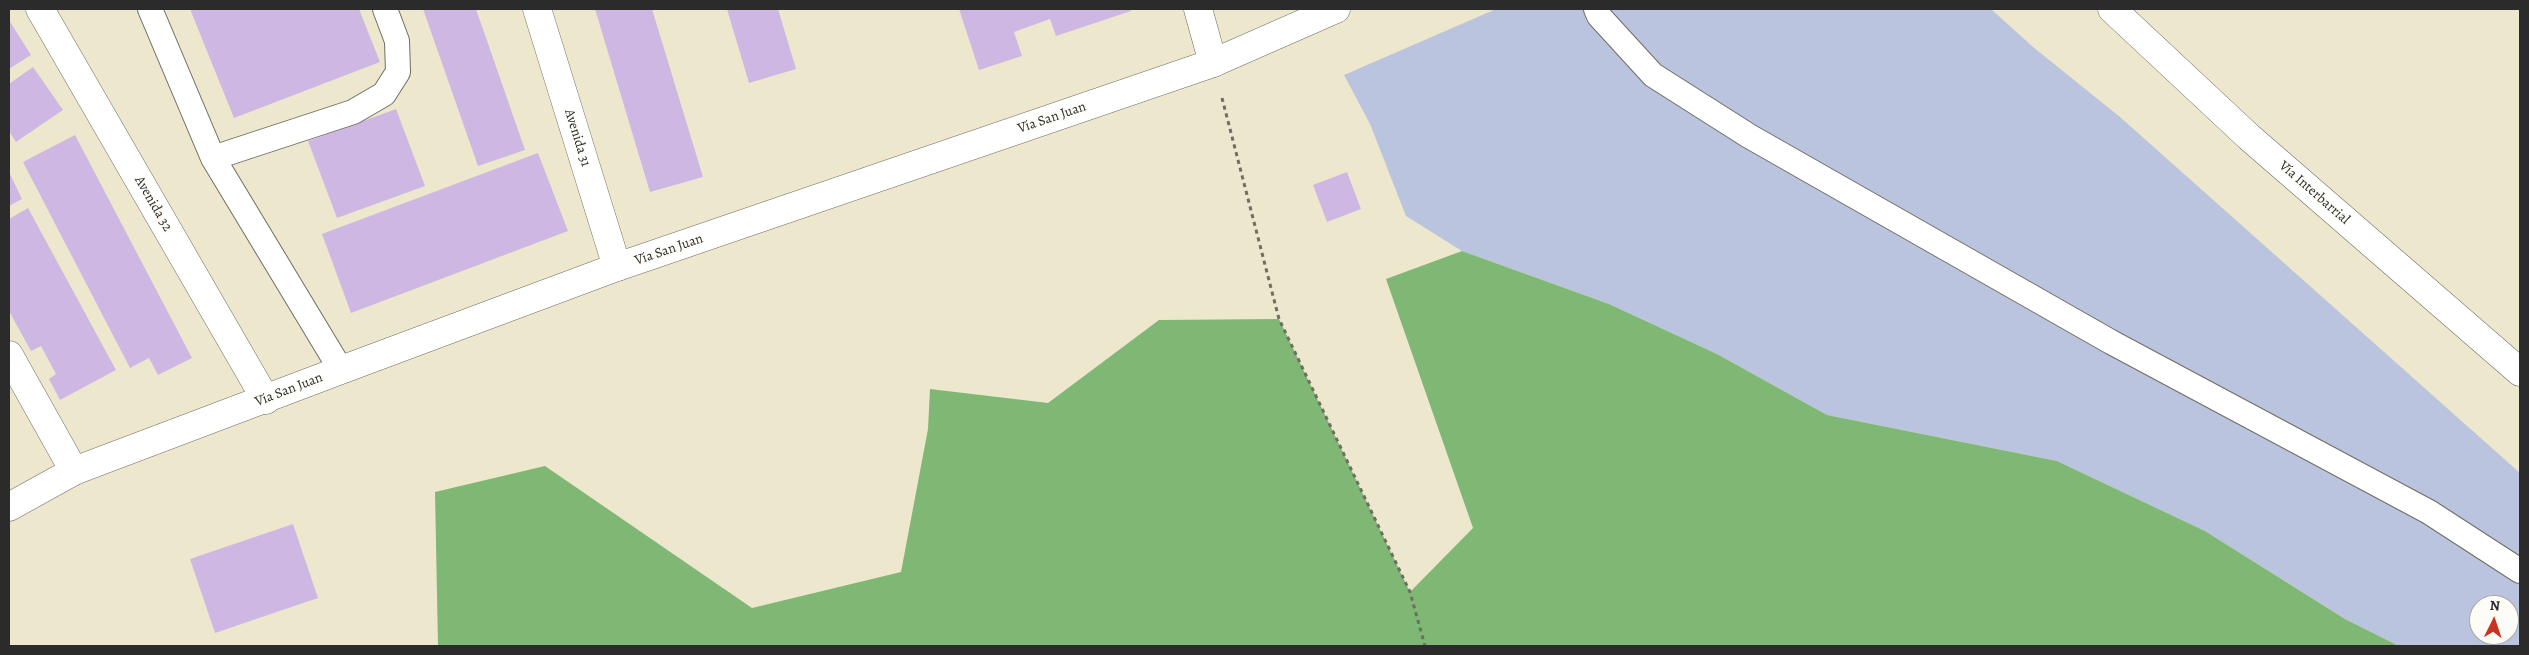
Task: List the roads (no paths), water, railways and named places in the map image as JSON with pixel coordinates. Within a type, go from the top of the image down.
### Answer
[{"type":"street","name":"Avenida 32","points":[[40,9],[266,400]]},
{"type":"street","name":"Avenida 31","points":[[537,9],[618,267]]},
{"type":"street","points":[[1198,9],[1213,64]]},
{"type":"street","name":"Vía San Juan","points":[[9,507],[74,471],[266,400],[341,370],[618,267],[1213,64],[1336,9]]},
{"type":"street","name":"Vía Interbarrial","points":[[2112,9],[2249,137],[2520,372]]},
{"type":"street","points":[[9,355],[74,471]]},
{"type":"lane","points":[[150,9],[213,158],[341,370]]},
{"type":"lane","points":[[213,158],[353,112],[384,94],[398,72],[397,41],[385,9]]},
{"type":"lane","points":[[1596,9],[1598,16],[1653,75],[1749,136],[2111,342],[2429,512],[2520,571]]}]
